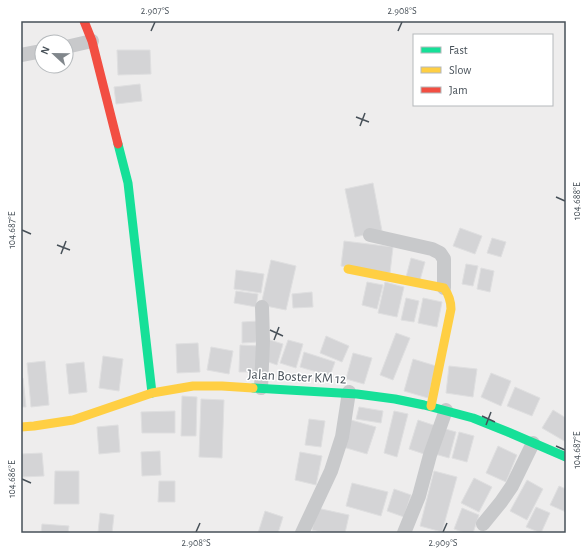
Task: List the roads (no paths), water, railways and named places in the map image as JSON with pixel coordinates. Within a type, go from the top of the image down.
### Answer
[{"type":"street","points":[[84,21],[92,42],[128,183],[152,393]]},
{"type":"street","points":[[74,45],[92,42]]},
{"type":"street","points":[[21,55],[34,53]]},
{"type":"street","points":[[370,235],[432,249],[440,253],[444,259],[444,288],[449,295],[451,309],[431,406]]},
{"type":"street","points":[[348,270],[444,288]]},
{"type":"street","points":[[261,388],[263,341],[262,307]]},
{"type":"street","name":"Jalan Boster KM 12","points":[[21,427],[73,420],[152,393],[192,386],[222,386],[334,393],[349,392],[431,406],[474,418],[566,457]]},
{"type":"street","points":[[302,533],[331,471],[342,437],[349,392]]},
{"type":"street","points":[[404,533],[419,496],[430,455],[446,410]]},
{"type":"street","points":[[483,524],[512,486],[533,443]]}]
